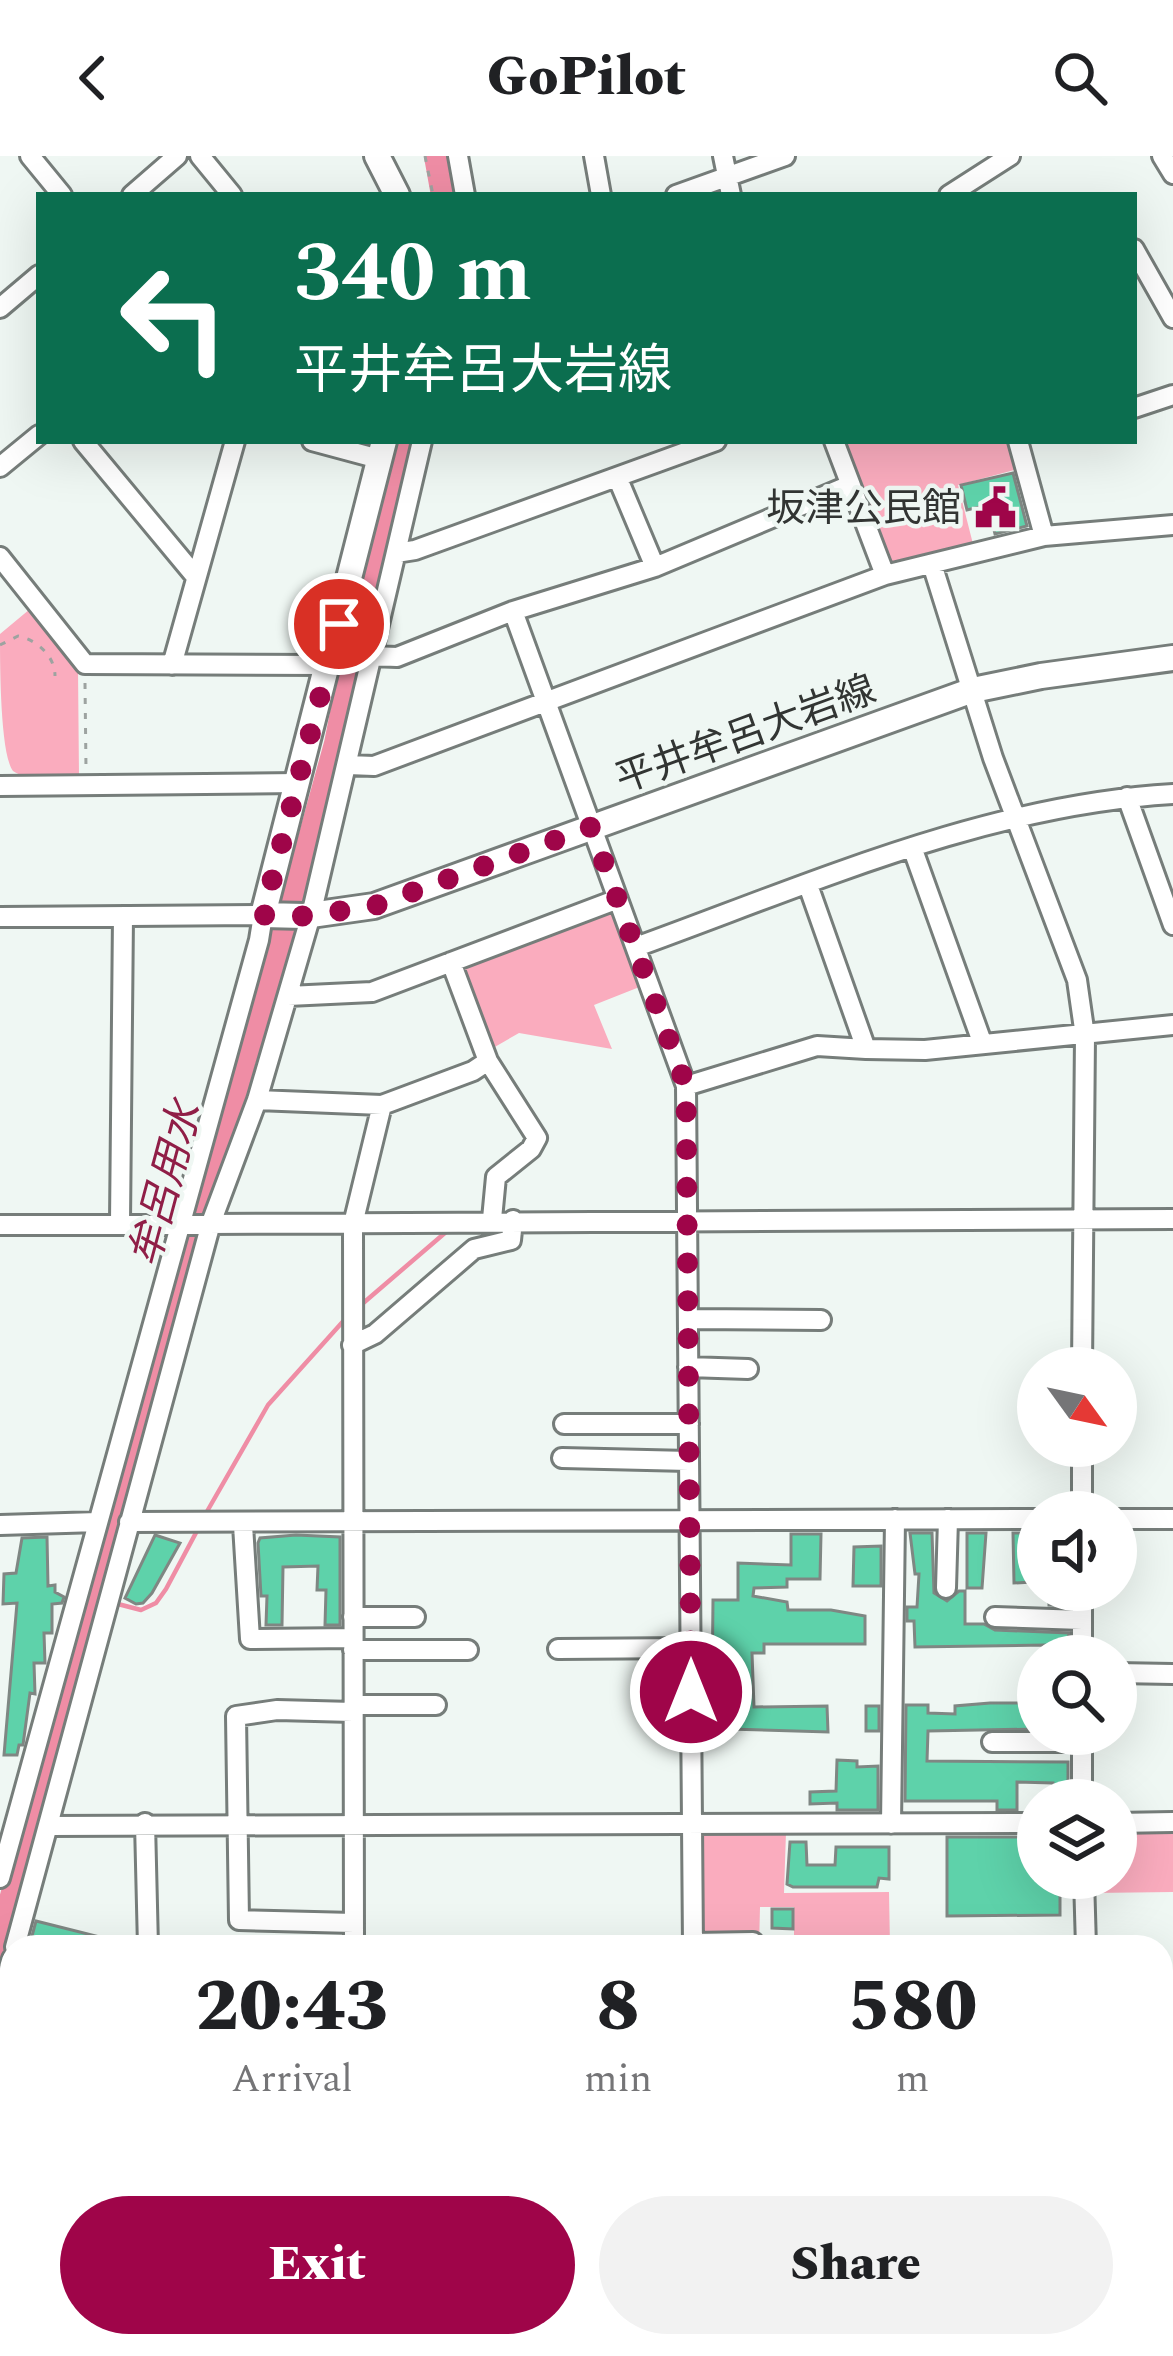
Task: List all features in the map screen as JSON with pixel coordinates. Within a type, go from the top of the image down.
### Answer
[{"type":"main road","points":[[377,156],[395,192]]},
{"type":"main road","points":[[270,915],[298,783],[382,450]]},
{"type":"main road","name":"平井牟呂大岩線","points":[[270,915],[374,906],[973,690],[1173,658]]},
{"type":"street","points":[[30,156],[60,192]]},
{"type":"street","points":[[135,192],[177,156]]},
{"type":"street","points":[[200,156],[230,192]]},
{"type":"street","points":[[458,156],[464,192]]},
{"type":"street","points":[[594,156],[600,192]]},
{"type":"street","points":[[723,156],[729,186]]},
{"type":"street","points":[[694,192],[729,186],[785,156]]},
{"type":"street","points":[[954,192],[1010,156]]},
{"type":"street","points":[[1162,156],[1173,174]]},
{"type":"street","points":[[1137,254],[1173,318]]},
{"type":"street","points":[[0,308],[36,278]]},
{"type":"street","points":[[1137,407],[1173,394]]},
{"type":"street","points":[[0,467],[36,437]]},
{"type":"street","points":[[85,444],[196,577]]},
{"type":"street","points":[[172,665],[234,444]]},
{"type":"street","points":[[335,444],[382,450]]},
{"type":"street","points":[[12,1884],[48,1826],[98,1522],[196,1223],[257,1100],[288,996],[348,765],[421,444]]},
{"type":"street","points":[[396,553],[416,550],[708,444]]},
{"type":"street","points":[[835,444],[885,574]]},
{"type":"street","points":[[1020,445],[1044,536]]},
{"type":"street","points":[[618,479],[655,567]]},
{"type":"street","points":[[372,656],[397,657],[513,611],[655,567],[850,485]]},
{"type":"street","points":[[348,765],[374,766],[885,574],[1044,536],[1173,525]]},
{"type":"street","points":[[0,557],[85,664],[329,665]]},
{"type":"street","points":[[932,564],[993,758],[1077,980],[1085,1036],[1082,1347]]},
{"type":"street","points":[[513,611],[686,1086],[693,1935]]},
{"type":"street","points":[[0,804],[0,787],[298,783]]},
{"type":"street","points":[[636,947],[912,847],[1016,816],[1173,794]]},
{"type":"street","points":[[1127,797],[1173,925]]},
{"type":"street","points":[[912,847],[982,1042]]},
{"type":"street","points":[[808,885],[866,1049]]},
{"type":"street","points":[[288,996],[372,992],[618,899]]},
{"type":"street","points":[[0,917],[270,915],[130,1522],[7,1827],[14,1935]]},
{"type":"street","points":[[120,1223],[123,916]]},
{"type":"street","points":[[451,962],[488,1061],[537,1138],[531,1149],[496,1177],[492,1220]]},
{"type":"street","points":[[686,1086],[817,1046],[925,1050],[1173,1025]]},
{"type":"street","points":[[257,1100],[382,1105],[488,1061]]},
{"type":"street","points":[[354,1935],[352,1224],[382,1105]]},
{"type":"street","points":[[0,1225],[1173,1219]]},
{"type":"street","points":[[352,1345],[375,1334],[474,1250],[511,1240],[513,1220]]},
{"type":"street","points":[[688,1319],[821,1320]]},
{"type":"street","points":[[688,1367],[748,1369]]},
{"type":"street","points":[[564,1424],[689,1424]]},
{"type":"street","points":[[562,1457],[689,1461]]},
{"type":"street","points":[[891,1824],[895,1519]]},
{"type":"street","points":[[946,1588],[948,1519]]},
{"type":"street","points":[[130,1522],[1017,1519]]},
{"type":"street","points":[[1137,1519],[1173,1519]]},
{"type":"street","points":[[0,1525],[98,1522]]},
{"type":"street","points":[[244,1525],[250,1640],[353,1635],[468,1650]]},
{"type":"street","points":[[1082,1611],[1082,1635]]},
{"type":"street","points":[[353,1635],[415,1617]]},
{"type":"street","points":[[995,1618],[1082,1620]]},
{"type":"street","points":[[558,1649],[691,1648]]},
{"type":"street","points":[[1137,1674],[1173,1675]]},
{"type":"street","points":[[354,1923],[239,1919],[236,1716],[277,1710],[436,1705]]},
{"type":"street","points":[[992,1742],[1017,1741]]},
{"type":"street","points":[[1137,1822],[1173,1822]]},
{"type":"street","points":[[145,1823],[148,1935]]},
{"type":"street","points":[[48,1826],[1017,1823]]},
{"type":"street","points":[[1085,1899],[1086,1935]]},
{"type":"path","points":[[425,156],[432,192]]},
{"type":"path","points":[[0,645],[18,636],[31,639],[52,658],[55,676]]},
{"type":"path","points":[[85,664],[86,783]]},
{"type":"shaded area","points":[[841,444],[1011,444],[1018,469],[958,485],[973,544],[894,567],[885,561]]},
{"type":"shaded area","points":[[30,609],[78,669],[79,776],[27,776],[13,771],[9,761],[0,634]]},
{"type":"shaded area","points":[[609,912],[616,917],[642,986],[594,1005],[612,1049],[519,1033],[493,1048],[465,970],[469,965]]},
{"type":"shaded area","points":[[701,1831],[786,1832],[784,1893],[889,1892],[890,1935],[794,1935],[794,1907],[760,1907],[759,1935],[698,1935],[697,1837]]},
{"type":"shaded area","points":[[1137,1831],[1173,1831],[1173,1892],[1137,1892]]},
{"type":"building","points":[[1013,473],[1027,526],[995,534],[988,505],[967,510],[961,485]]},
{"type":"building","points":[[910,1533],[932,1533],[934,1593],[947,1601],[965,1591],[965,1624],[1069,1635],[1017,1635],[1017,1645],[915,1647],[914,1621],[907,1621],[907,1607],[917,1607],[919,1574],[915,1574]]},
{"type":"building","points":[[967,1533],[986,1533],[982,1588],[967,1588]]},
{"type":"building","points":[[1013,1533],[1017,1533],[1017,1583]]},
{"type":"building","points":[[791,1534],[821,1534],[820,1579],[787,1579],[787,1587],[754,1588],[753,1596],[787,1602],[788,1610],[865,1616],[865,1644],[764,1644],[764,1653],[752,1653],[754,1707],[827,1706],[828,1732],[729,1729],[730,1699],[712,1696],[713,1600],[738,1600],[738,1563],[791,1565]]},
{"type":"building","points":[[155,1535],[180,1543],[152,1593],[136,1604],[125,1598]]},
{"type":"building","points":[[47,1537],[48,1586],[55,1585],[55,1592],[64,1597],[62,1603],[52,1604],[52,1633],[44,1633],[45,1663],[34,1663],[35,1694],[30,1693],[23,1745],[17,1755],[4,1755],[17,1603],[3,1604],[4,1574],[16,1573],[22,1538]]},
{"type":"building","points":[[340,1537],[340,1625],[325,1625],[326,1590],[317,1590],[318,1566],[283,1567],[282,1625],[266,1625],[267,1596],[261,1596],[258,1543],[260,1538]]},
{"type":"building","points":[[881,1546],[881,1586],[853,1586],[854,1547]]},
{"type":"building","points":[[1017,1703],[1017,1729],[928,1731],[927,1761],[1068,1762],[1068,1779],[1017,1779],[1017,1810],[997,1810],[997,1801],[905,1801],[906,1705],[928,1705],[928,1713],[955,1714],[955,1706]]},
{"type":"building","points":[[866,1706],[879,1706],[879,1731],[866,1731]]},
{"type":"building","points":[[837,1760],[857,1761],[857,1767],[878,1766],[878,1810],[837,1810],[837,1803],[810,1804],[810,1792],[836,1791]]},
{"type":"building","points":[[947,1837],[1017,1837],[1017,1899],[1060,1899],[1060,1915],[947,1916]]},
{"type":"building","points":[[790,1842],[806,1842],[807,1865],[835,1865],[836,1847],[889,1847],[889,1879],[879,1878],[877,1887],[793,1887],[787,1884]]},
{"type":"building","points":[[772,1909],[793,1909],[793,1929],[772,1928]]},
{"type":"building","points":[[36,1921],[92,1935],[32,1935]]},
{"type":"waterway","name":"牟呂用水","points":[[439,156],[445,192]]},
{"type":"waterway","name":"牟呂用水","points":[[5,1935],[243,1053],[260,1031],[339,744],[369,591],[407,444]]},
{"type":"waterway","points":[[361,1305],[446,1232]]},
{"type":"waterway","points":[[205,1515],[268,1405],[347,1317]]},
{"type":"waterway","points":[[114,1603],[141,1610],[156,1603],[198,1529]]},
{"type":"place","name":"坂津公民館","points":[[995,507]]},
{"type":"route","points":[[339,624],[263,915],[304,916],[374,906],[591,827],[686,1086],[691,1692]]}]
